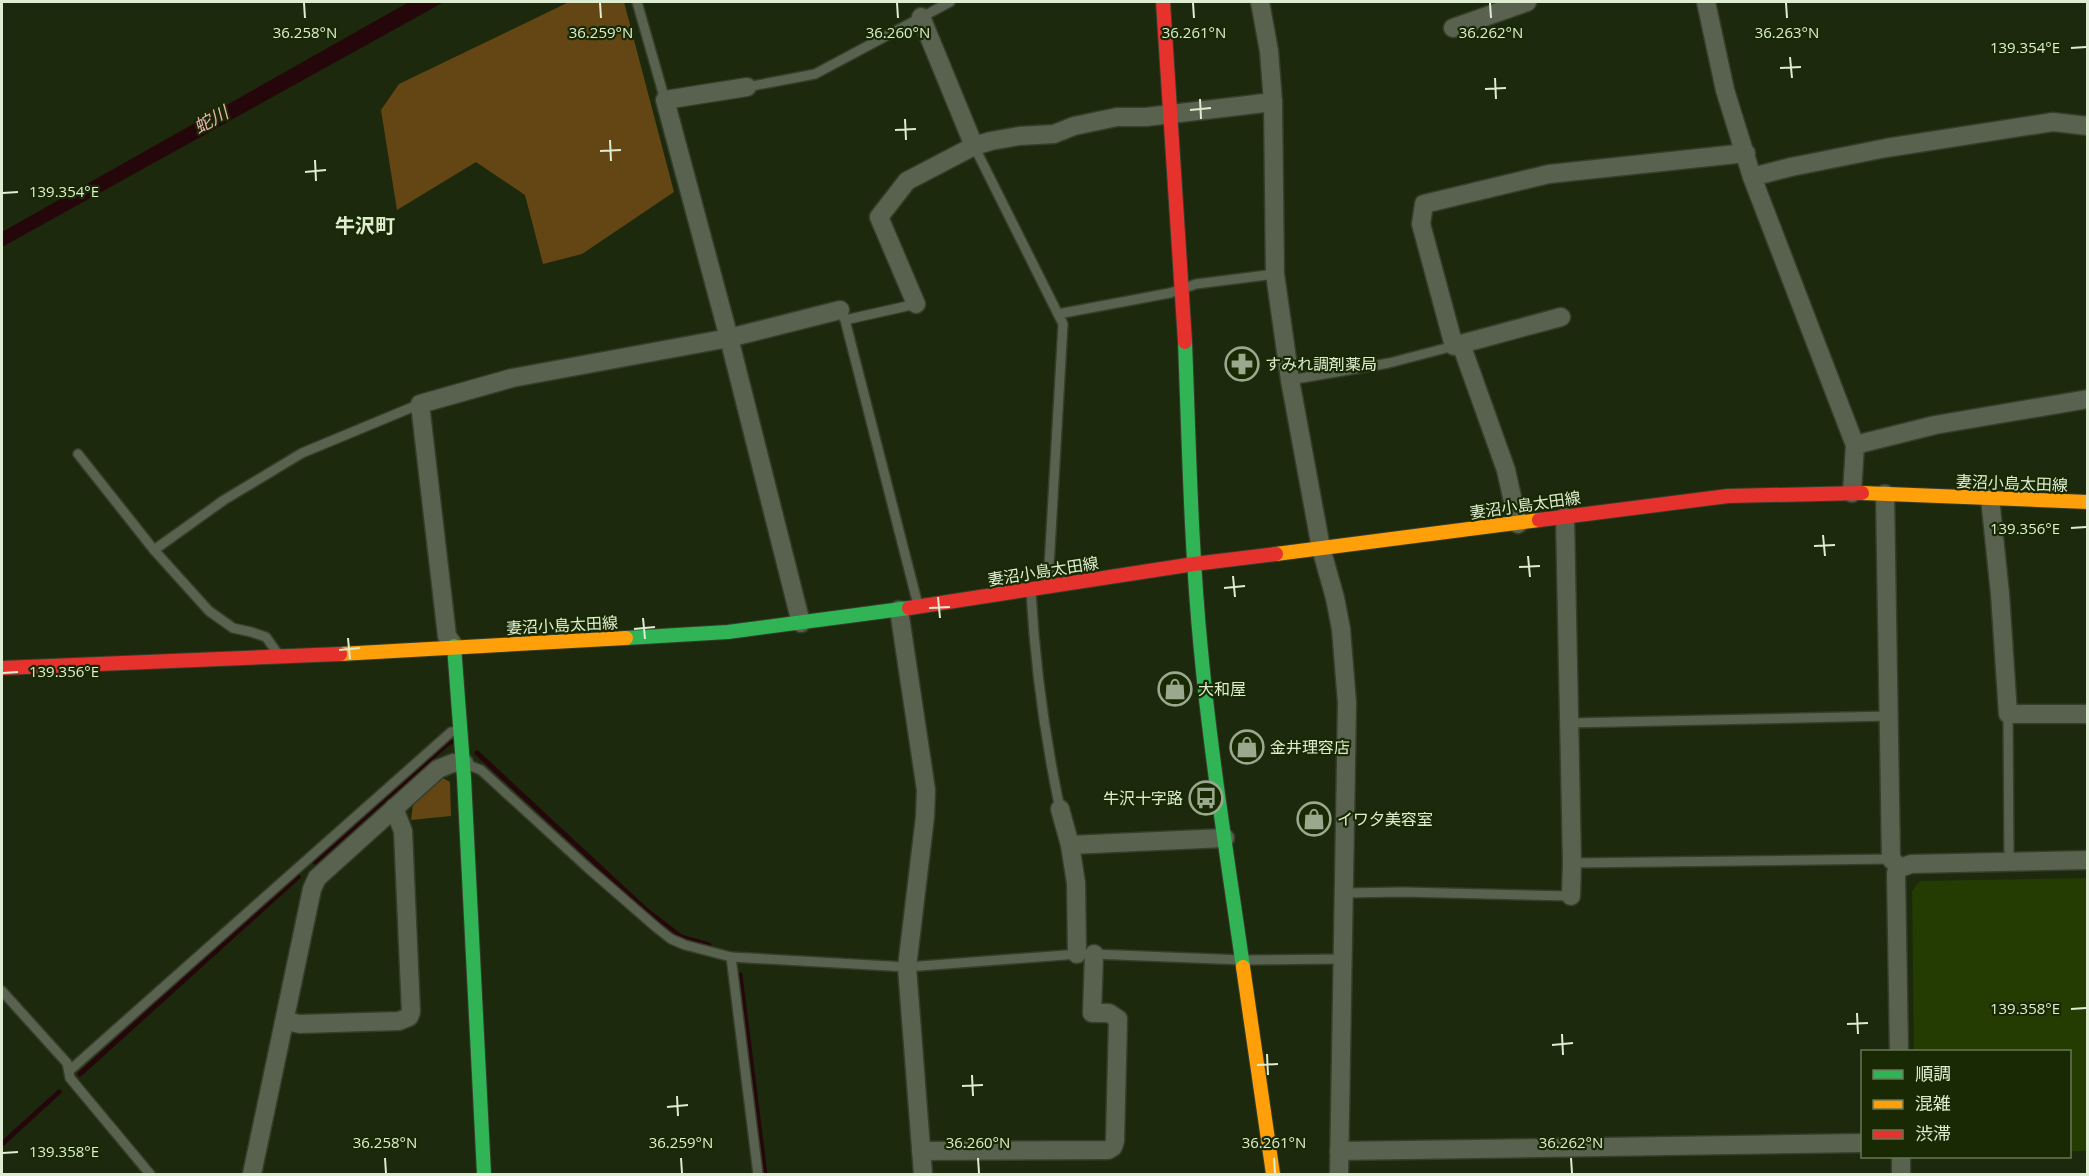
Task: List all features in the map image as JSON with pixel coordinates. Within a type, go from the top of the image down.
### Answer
[{"type":"main road","points":[[1163,2],[1183,289],[1194,564],[1211,743],[1273,1174]]},
{"type":"main road","name":"妻沼小島太田線","points":[[2,668],[280,657],[728,632],[899,610],[1194,564],[1728,496],[1852,493],[2088,502]]},
{"type":"main road","points":[[454,646],[464,763],[472,970],[484,1174]]},
{"type":"street","points":[[1260,2],[1269,51],[1273,102],[1275,274],[1290,380],[1321,548],[1335,598],[1345,663],[1347,703],[1339,1174]]},
{"type":"street","points":[[1453,28],[1527,2]]},
{"type":"street","points":[[1706,2],[1725,90],[1752,177],[1855,445],[1852,493]]},
{"type":"street","points":[[921,17],[974,146]]},
{"type":"street","points":[[747,87],[665,100],[729,338],[801,623]]},
{"type":"street","points":[[916,304],[879,217],[907,181],[974,146],[1019,136],[1054,134],[1100,120],[1273,102]]},
{"type":"street","points":[[1752,177],[1886,148],[2052,122],[2088,126]]},
{"type":"street","points":[[1518,524],[1506,470],[1458,345],[1421,224],[1424,204],[1549,174],[1746,153]]},
{"type":"street","points":[[454,646],[447,636],[420,404],[512,378],[842,315]]},
{"type":"street","points":[[1458,345],[1561,317]]},
{"type":"street","points":[[1855,445],[1935,425],[2088,399]]},
{"type":"street","points":[[1885,494],[1899,1050]]},
{"type":"street","points":[[1990,498],[2000,594],[2008,714],[2088,714]]},
{"type":"street","points":[[1565,517],[1571,896]]},
{"type":"street","points":[[899,610],[926,790],[925,817],[907,967],[923,1174]]},
{"type":"street","points":[[252,1174],[312,889],[317,878],[438,769],[464,763]]},
{"type":"street","points":[[285,1021],[300,1024],[399,1021],[409,1017],[411,1012],[403,831],[394,808]]},
{"type":"street","points":[[921,1151],[1108,1150],[1113,1147],[1118,1019],[1109,1013],[1092,1013],[1076,883],[1070,845],[1060,809]]},
{"type":"street","points":[[1070,845],[1225,838]]},
{"type":"street","points":[[1896,863],[2088,860]]},
{"type":"street","points":[[1339,1150],[1861,1143]]},
{"type":"street","points":[[1900,1158],[1901,1174]]},
{"type":"lane","points":[[637,2],[665,100]]},
{"type":"lane","points":[[747,87],[815,74],[950,2]]},
{"type":"lane","points":[[974,146],[1063,324],[1047,587]]},
{"type":"lane","points":[[1058,314],[1170,293],[1196,284],[1275,274]]},
{"type":"lane","points":[[916,304],[842,315],[919,607]]},
{"type":"lane","points":[[1290,380],[1389,363],[1458,345]]},
{"type":"lane","points":[[154,550],[224,500],[302,453],[420,404]]},
{"type":"lane","points":[[78,454],[154,550],[209,611],[234,628],[266,637],[280,657]]},
{"type":"lane","points":[[1031,590],[1036,655],[1060,809]]},
{"type":"lane","points":[[2008,714],[2009,861]]},
{"type":"lane","points":[[1568,723],[1889,716]]},
{"type":"lane","points":[[69,1071],[451,732],[462,730]]},
{"type":"lane","points":[[464,763],[481,770],[588,868],[671,939],[730,957],[907,967],[1086,954],[1243,960],[1342,959]]},
{"type":"lane","points":[[1572,863],[1896,863]]},
{"type":"lane","points":[[1344,892],[1571,896]]},
{"type":"lane","points":[[730,957],[758,1174]]},
{"type":"lane","points":[[2,991],[67,1063],[70,1078],[150,1174]]},
{"type":"shaded area","points":[[569,2],[624,2],[674,192],[582,254],[543,264],[525,195],[476,162],[397,210],[381,110],[399,84]]},
{"type":"shaded area","points":[[439,776],[450,782],[451,816],[411,820],[413,804]]},
{"type":"shaded area","points":[[2087,878],[2087,1151],[2071,1151],[2071,1050],[1914,1050],[1912,891],[1920,881]]},
{"type":"water","name":"蛇川","points":[[409,2],[444,2],[2,247],[2,232]]},
{"type":"waterway","points":[[315,862],[451,742]]},
{"type":"waterway","points":[[477,753],[646,910],[681,937],[709,945]]},
{"type":"waterway","points":[[80,1074],[298,877]]},
{"type":"waterway","points":[[740,975],[765,1174]]},
{"type":"waterway","points":[[2,1144],[59,1092]]},
{"type":"traffic: fast","points":[[1185,342],[1193,536],[1201,651],[1215,770],[1243,967]]},
{"type":"traffic: fast","points":[[626,638],[728,632],[909,608]]},
{"type":"traffic: fast","points":[[454,646],[464,778],[484,1174]]},
{"type":"traffic: slow","points":[[1862,493],[2088,502]]},
{"type":"traffic: slow","points":[[1276,554],[1539,520]]},
{"type":"traffic: slow","points":[[340,654],[626,638]]},
{"type":"traffic: slow","points":[[1243,967],[1273,1174]]},
{"type":"traffic: jam","points":[[1163,2],[1185,342]]},
{"type":"traffic: jam","points":[[1539,520],[1728,496],[1862,493]]},
{"type":"traffic: jam","points":[[909,608],[1194,564],[1276,554]]},
{"type":"traffic: jam","points":[[2,668],[340,654]]},
{"type":"place","name":"すみれ調剤薬局","points":[[1242,364]]},
{"type":"place","name":"大和屋","points":[[1175,689]]},
{"type":"place","name":"金井理容店","points":[[1247,747]]},
{"type":"place","name":"牛沢十字路","points":[[1206,798]]},
{"type":"place","name":"イワ夕美容室","points":[[1314,819]]},
{"type":"district","name":"牛沢町","points":[[365,226]]}]
